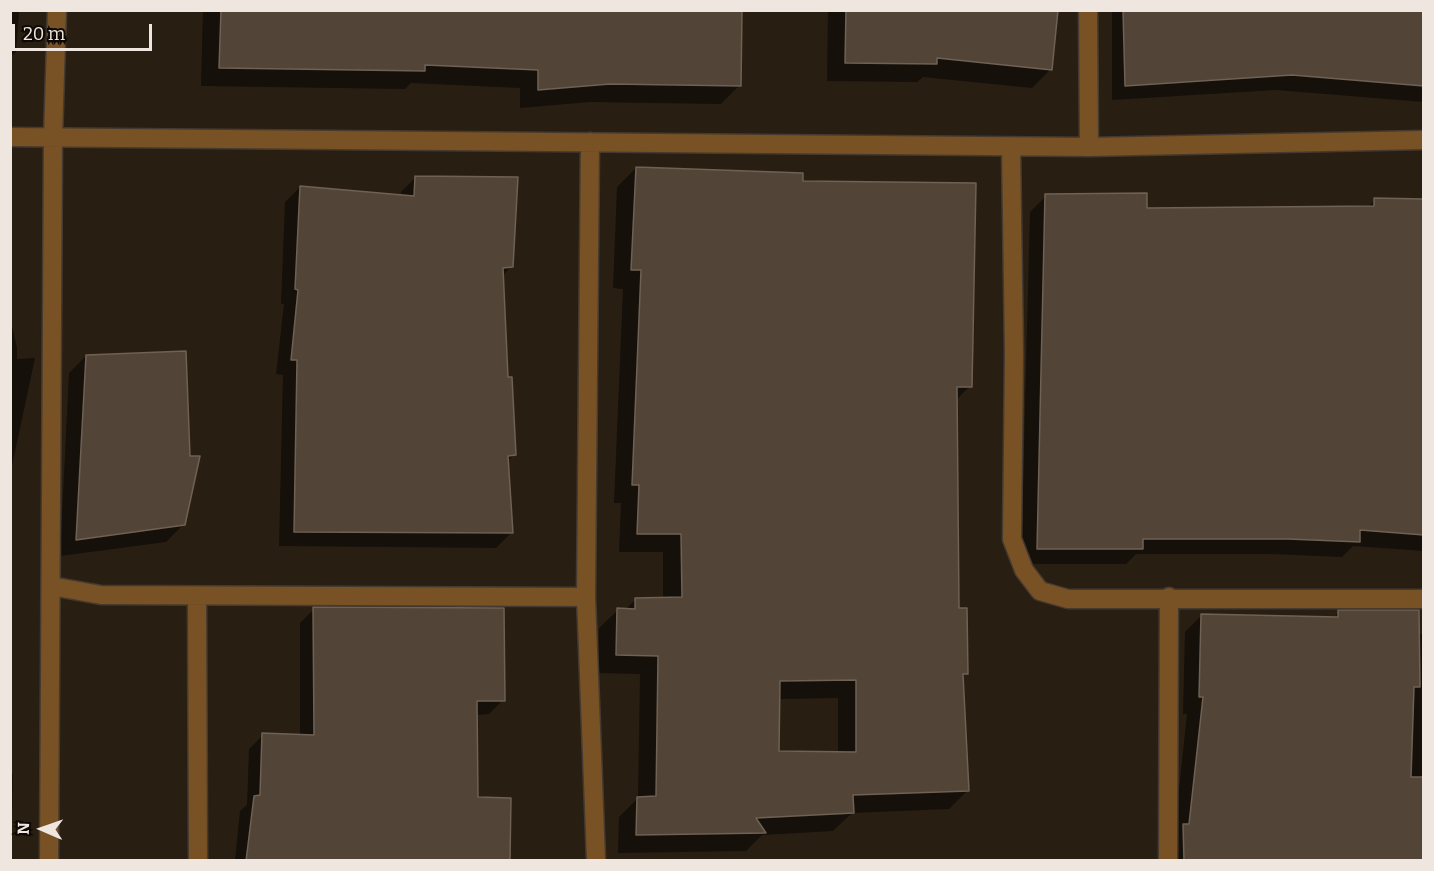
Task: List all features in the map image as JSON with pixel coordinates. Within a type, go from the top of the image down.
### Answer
[{"type":"street","points":[[49,861],[53,137],[57,10]]},
{"type":"street","points":[[1088,10],[1089,147]]},
{"type":"street","points":[[10,137],[1011,147],[1424,140]]},
{"type":"street","points":[[590,142],[586,597],[596,861]]},
{"type":"street","points":[[1011,147],[1014,353],[1012,539],[1024,570],[1041,591],[1068,599],[1169,597],[1424,599]]},
{"type":"street","points":[[51,586],[101,595],[197,597],[586,597]]},
{"type":"street","points":[[197,597],[198,861]]},
{"type":"street","points":[[1168,861],[1169,597]]},
{"type":"building","points":[[221,10],[742,10],[741,86],[610,84],[538,90],[538,70],[425,65],[425,71],[219,68]]},
{"type":"building","points":[[846,10],[1058,10],[1052,70],[937,58],[937,64],[845,63]]},
{"type":"building","points":[[1123,10],[1424,10],[1424,86],[1292,75],[1125,86]]},
{"type":"building","points":[[636,167],[803,173],[803,181],[976,183],[972,387],[957,387],[959,608],[967,608],[968,674],[963,674],[969,791],[853,795],[854,813],[756,818],[766,833],[636,835],[637,797],[656,796],[658,656],[616,655],[617,608],[635,609],[635,598],[682,597],[681,534],[637,534],[639,485],[632,485],[641,270],[631,270]],"holes":[[[856,680],[856,752],[779,751],[780,681]]]},
{"type":"building","points":[[415,176],[518,177],[513,267],[503,268],[508,377],[512,377],[516,455],[508,456],[513,533],[294,532],[297,360],[291,360],[298,290],[295,289],[300,186],[414,196]]},
{"type":"building","points":[[1147,193],[1147,208],[1374,206],[1374,198],[1424,199],[1424,535],[1360,530],[1360,542],[1288,539],[1143,539],[1143,549],[1037,549],[1045,194]]},
{"type":"building","points":[[186,351],[190,456],[200,456],[185,525],[76,540],[86,355]]},
{"type":"building","points":[[313,607],[504,608],[505,701],[477,701],[478,797],[511,798],[510,861],[246,861],[254,796],[260,795],[262,733],[314,735]]},
{"type":"building","points":[[1338,610],[1419,610],[1420,687],[1414,687],[1411,777],[1424,777],[1424,861],[1184,861],[1183,824],[1189,824],[1203,697],[1199,697],[1201,614],[1338,617]]}]
